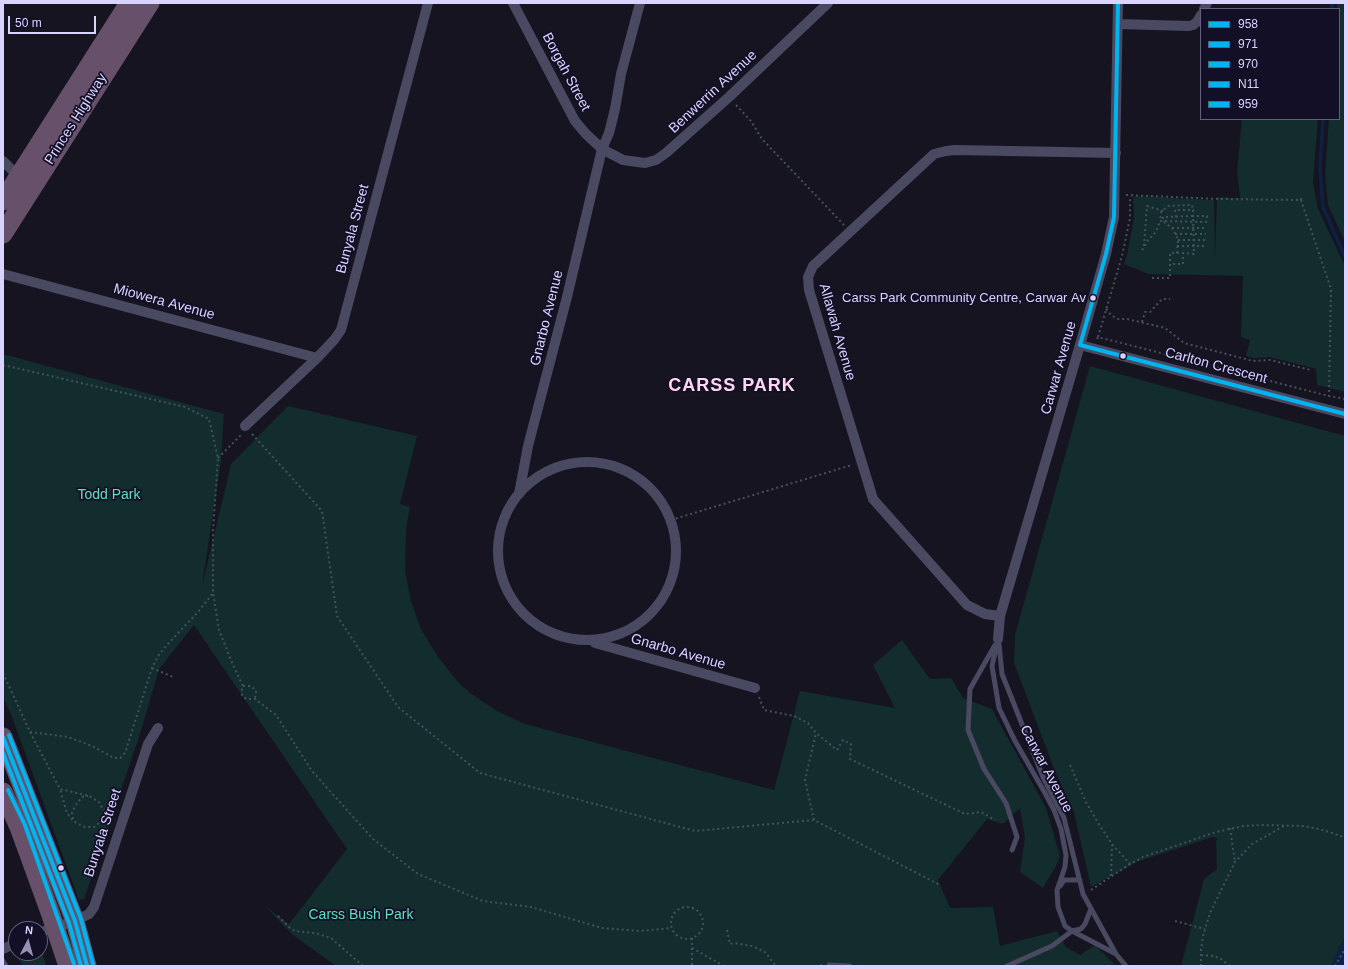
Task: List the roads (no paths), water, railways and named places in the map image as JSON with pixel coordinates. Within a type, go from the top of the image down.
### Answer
[{"type":"highway","name":"Princes Highway","points":[[3,234],[27,180],[129,3]]},
{"type":"highway","name":"Princes Highway","points":[[3,200],[27,180],[150,3]]},
{"type":"highway","points":[[3,737],[74,921],[87,966]]},
{"type":"highway","points":[[3,792],[19,827],[45,921]]},
{"type":"highway","points":[[48,930],[68,966]]},
{"type":"street","name":"Bunyala Street","points":[[246,428],[317,358],[341,330],[428,3]]},
{"type":"street","name":"Borgah Street","points":[[513,3],[575,121],[602,149]]},
{"type":"street","name":"Gnarbo Avenue","points":[[519,494],[528,446],[567,297],[602,149],[609,133],[614,115],[621,74],[640,3]]},
{"type":"street","name":"Benwerrin Avenue","points":[[602,149],[623,160],[645,163],[656,160],[666,153],[729,97],[828,3]]},
{"type":"street","name":"Carwar Avenue","points":[[998,639],[1000,616],[1106,254],[1114,216],[1118,3]]},
{"type":"street","points":[[1118,24],[1189,26],[1193,25],[1200,16]]},
{"type":"street","name":"Allawah Avenue","points":[[1000,616],[985,614],[967,605],[887,517],[873,499],[809,290],[808,277],[813,266],[929,158],[939,152],[955,150],[1116,153]]},
{"type":"street","points":[[3,161],[27,180]]},
{"type":"street","name":"Miowera Avenue","points":[[3,274],[317,358]]},
{"type":"street","name":"Carlton Crescent","points":[[1080,345],[1345,414]]},
{"type":"street","name":"Gnarbo Avenue","points":[[593,642],[623,635],[636,628],[655,610],[669,587],[673,575],[677,549],[671,520],[658,496],[639,479],[629,473],[601,463],[562,466],[538,477],[511,503],[504,517],[500,533],[499,561],[508,591],[523,613],[548,631],[593,642],[755,688]]},
{"type":"street","name":"Bunyala Street","points":[[48,930],[89,914],[94,907],[148,744],[158,728]]},
{"type":"lane","points":[[998,639],[970,689],[968,730],[984,769],[1006,803],[1017,837],[1012,850]]},
{"type":"lane","name":"Carwar Avenue","points":[[998,639],[1002,674],[1043,777],[1064,818],[1083,894],[1116,954],[1126,966]]},
{"type":"lane","name":"Carwar Avenue","points":[[998,639],[992,666],[999,708],[1014,741],[1045,793],[1061,829],[1066,855],[1065,867],[1057,890],[1058,907],[1065,926],[1116,954]]},
{"type":"lane","points":[[1057,890],[1064,880],[1080,880]]},
{"type":"lane","points":[[1007,966],[1052,946],[1072,931],[1080,929],[1085,924],[1091,909]]},
{"type":"lane","points":[[3,961],[6,966]]},
{"type":"lane","points":[[829,965],[850,966]]},
{"type":"water","points":[[1345,936],[1345,966],[1331,966],[1342,943]]},
{"type":"waterway","points":[[1332,3],[1332,8]]},
{"type":"waterway","points":[[1323,120],[1320,167],[1323,207],[1345,257]]},
{"type":"place","name":"Carss Park Community Centre, Carwar Av","points":[[1093,298]]},
{"type":"district","name":"CARSS PARK","points":[[732,386]]},
{"type":"park label","name":"Todd Park","points":[[109,495]]},
{"type":"park label","name":"Carss Bush Park","points":[[361,915]]}]
